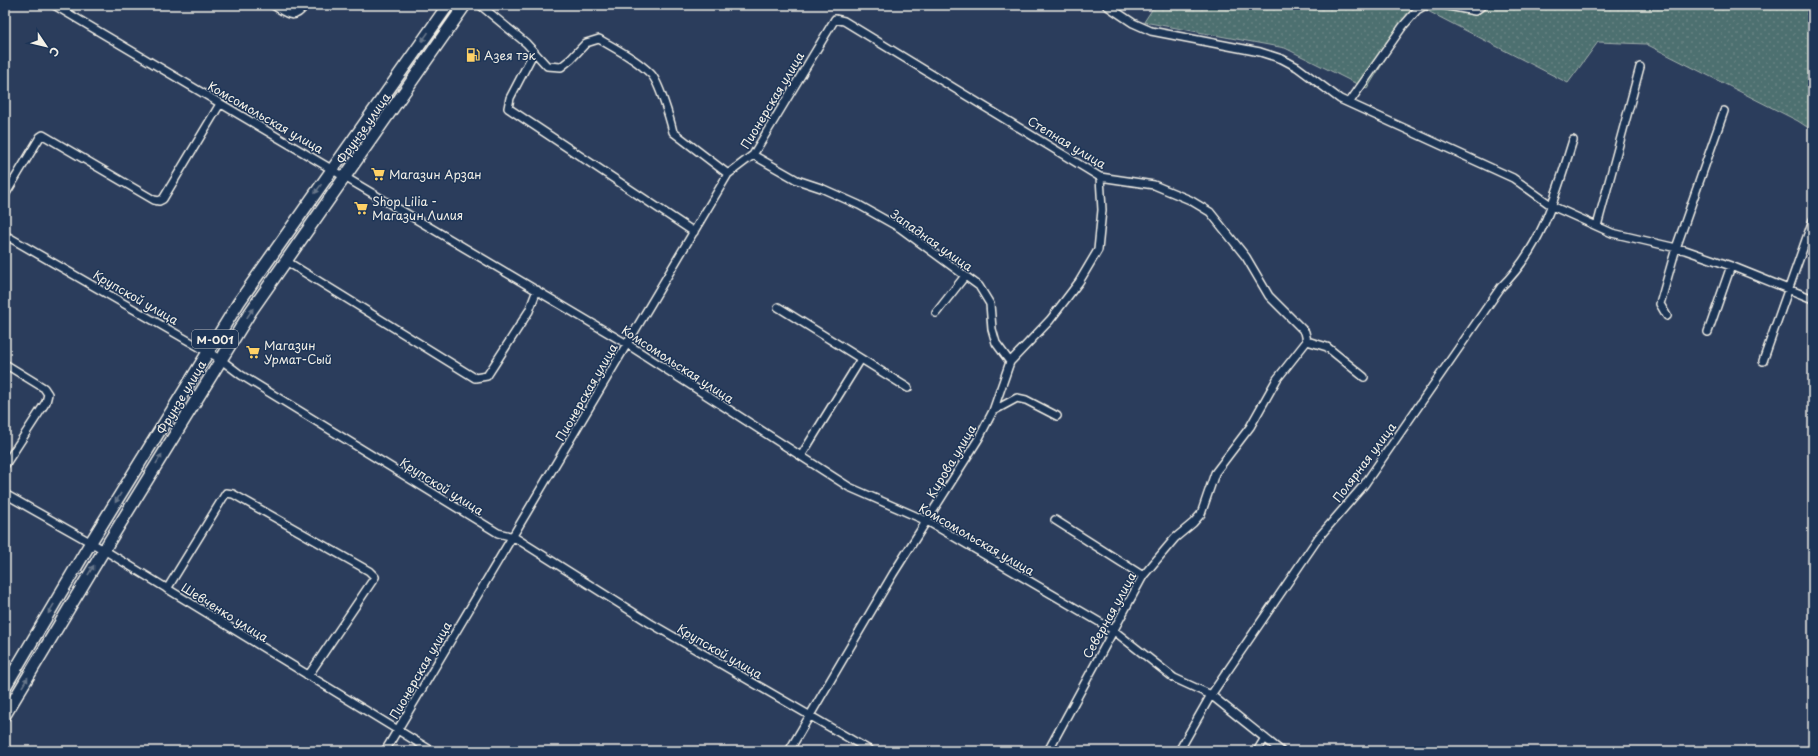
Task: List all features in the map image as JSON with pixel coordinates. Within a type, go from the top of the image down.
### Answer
[{"type":"main road","name":"Фрунзе улица","points":[[5,688],[91,542],[239,302],[448,5]]},
{"type":"main road","name":"Фрунзе улица","points":[[5,715],[220,359],[286,261],[465,5]]},
{"type":"street","name":"Комсомольская улица","points":[[54,5],[627,344],[849,487],[927,521],[1113,630],[1174,678],[1211,695],[1281,751]]},
{"type":"street","points":[[272,5],[289,15],[295,16],[301,12],[305,5]]},
{"type":"street","points":[[480,5],[534,52],[547,66],[561,67],[586,43],[599,39],[624,54],[652,74],[670,118],[673,132],[728,174]]},
{"type":"street","points":[[1106,5],[1133,23],[1151,31],[1260,52],[1282,59],[1349,103],[1513,178],[1552,206],[1612,233],[1676,248],[1732,266],[1813,298]]},
{"type":"street","points":[[1349,103],[1417,10],[1424,6],[1437,5]]},
{"type":"street","points":[[1443,5],[1476,11],[1483,5]]},
{"type":"street","name":"Пионерская улица","points":[[385,751],[428,682],[455,632],[514,538],[728,174],[753,155],[829,26],[835,19],[844,21]]},
{"type":"street","name":"Степная улица","points":[[844,21],[1034,135],[1100,177],[1154,185],[1190,200],[1210,212],[1246,257],[1269,296],[1305,332],[1306,341]]},
{"type":"street","points":[[534,52],[510,98],[508,108],[694,232]]},
{"type":"street","points":[[1598,226],[1640,67]]},
{"type":"street","points":[[5,195],[40,137],[43,135],[154,200],[159,201],[163,199],[220,104]]},
{"type":"street","points":[[1667,316],[1660,304],[1676,248],[1724,111]]},
{"type":"street","name":"Полярная улица","points":[[1179,751],[1211,695],[1319,537],[1364,485],[1501,288],[1513,276],[1538,238],[1552,206],[1573,140]]},
{"type":"street","name":"Западная улица","points":[[753,155],[797,180],[821,188],[859,205],[900,228],[979,286],[990,304],[992,329],[996,343],[1010,362]]},
{"type":"street","name":"Кирова улица","points":[[789,751],[893,574],[980,438],[993,411],[1010,362],[1050,320],[1079,282],[1098,250],[1102,210],[1100,177]]},
{"type":"street","points":[[1763,362],[1813,220]]},
{"type":"street","name":"Крупской улица","points":[[5,235],[220,359],[241,375],[498,533],[514,538],[650,623],[810,714],[871,751]]},
{"type":"street","points":[[286,261],[476,378],[487,376],[529,310],[537,290]]},
{"type":"street","points":[[1708,332],[1732,266]]},
{"type":"street","points":[[936,312],[964,276]]},
{"type":"street","points":[[778,307],[908,388]]},
{"type":"street","points":[[1306,341],[1327,347],[1364,377]]},
{"type":"street","name":"Северная улица","points":[[1048,751],[1143,576],[1176,538],[1193,524],[1201,514],[1215,473],[1250,427],[1277,379],[1306,341]]},
{"type":"street","points":[[801,456],[861,359]]},
{"type":"street","points":[[5,364],[44,388],[48,394],[46,402],[5,465]]},
{"type":"street","points":[[993,411],[1017,398],[1026,400],[1057,416]]},
{"type":"street","points":[[167,589],[226,493],[234,494],[369,571],[375,576],[308,676]]},
{"type":"street","name":"Шевченко улица","points":[[5,494],[91,542],[432,751]]},
{"type":"street","points":[[1055,520],[1143,576]]},
{"type":"street","points":[[1257,751],[1265,738]]},
{"type":"green space","points":[[1155,5],[1813,5],[1813,131],[1798,121],[1646,44],[1598,42],[1568,83],[1418,6],[1367,89],[1285,48],[1144,22]]},
{"type":"place","name":"Азея тэк","points":[[473,55]]},
{"type":"place","name":"Магазин Арзан","points":[[378,174]]},
{"type":"place","name":"Shop Lilia - Магазин Лилия","points":[[361,208]]},
{"type":"place","name":"Магазин Урмат-Сый","points":[[253,352]]}]
